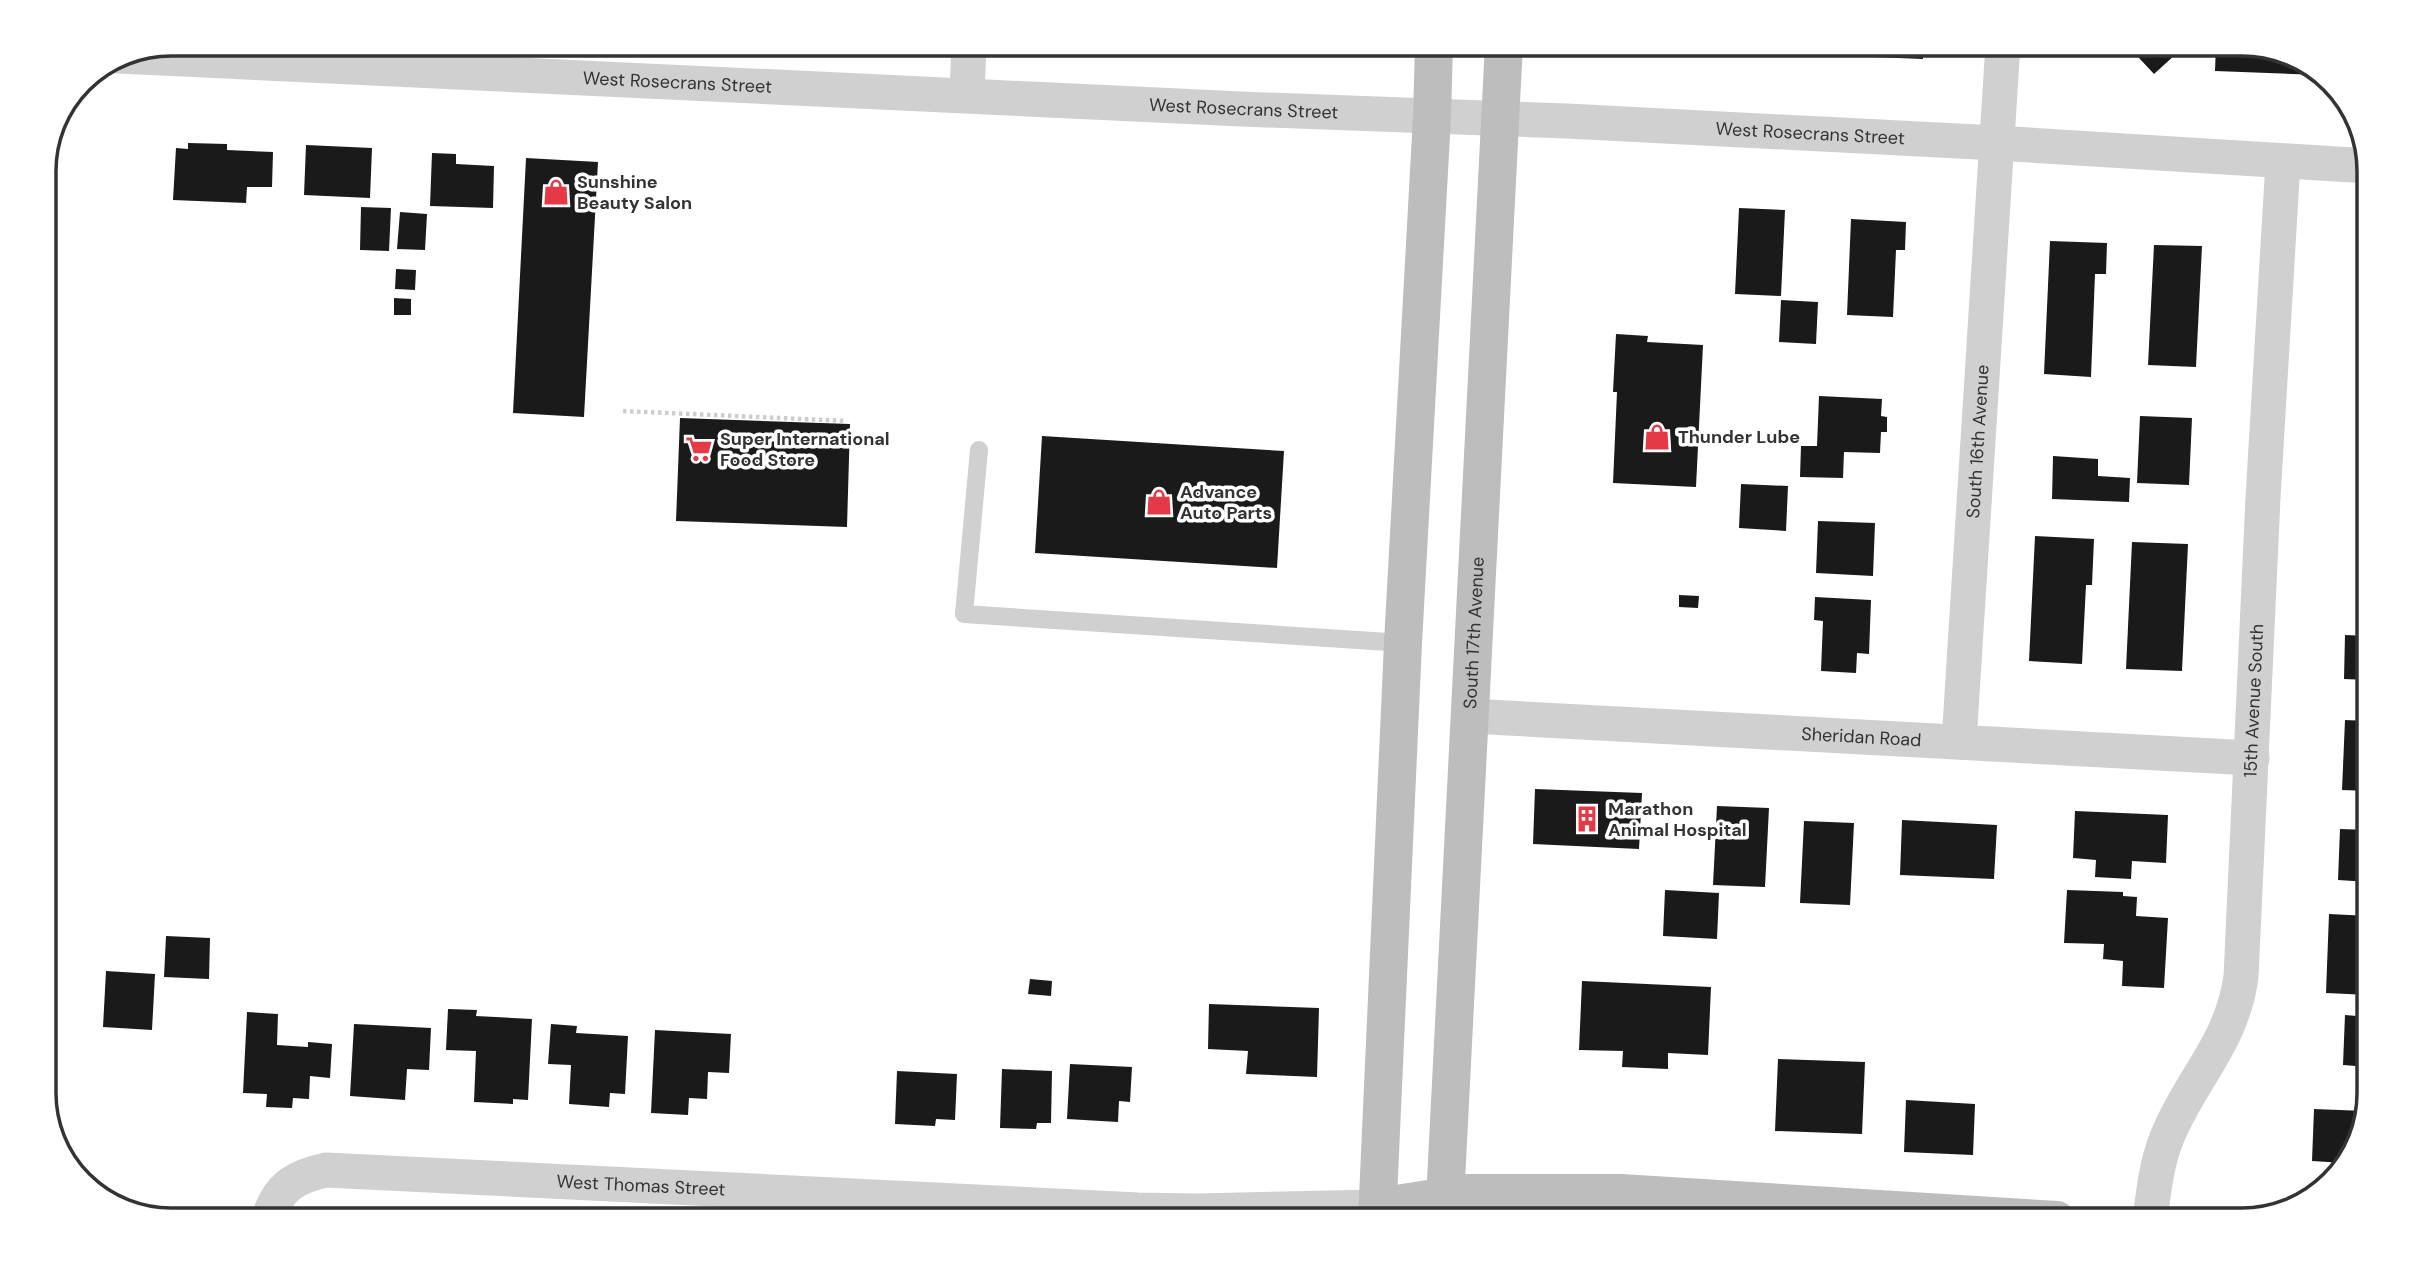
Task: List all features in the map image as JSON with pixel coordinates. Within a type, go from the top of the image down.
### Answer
[{"type":"main road","points":[[1389,1208],[1404,643],[1434,56]]},
{"type":"main road","name":"South 17th Avenue","points":[[1445,1208],[1504,56]]},
{"type":"main road","name":"West Thomas Street","points":[[1445,1208],[1466,1193],[1621,1194],[1856,1208]]},
{"type":"street","name":"West Rosecrans Street","points":[[166,56],[511,59],[967,95],[1997,143],[2357,165]]},
{"type":"street","points":[[967,95],[969,56]]},
{"type":"street","name":"South 16th Avenue","points":[[1959,742],[2002,56]]},
{"type":"street","name":"15th Avenue South","points":[[2151,1208],[2155,1179],[2168,1135],[2220,1045],[2237,1002],[2241,977],[2263,498],[2283,162]]},
{"type":"street","name":"Sheridan Road","points":[[1470,716],[2252,758]]},
{"type":"street","name":"West Thomas Street","points":[[272,1208],[285,1186],[304,1175],[326,1170],[789,1206],[964,1208]]},
{"type":"lane","points":[[979,450],[964,614],[1404,643]]},
{"type":"path","points":[[623,411],[847,421]]},
{"type":"building","points":[[1848,56],[1923,56],[1923,59]]},
{"type":"building","points":[[2137,56],[2174,56],[2154,74]]},
{"type":"building","points":[[2216,56],[2242,56],[2279,62],[2305,74],[2215,71]]},
{"type":"building","points":[[188,143],[227,144],[227,150],[273,152],[272,187],[247,187],[246,203],[173,200],[176,148],[188,149]]},
{"type":"building","points":[[306,145],[372,148],[370,198],[304,195]]},
{"type":"building","points":[[432,153],[456,154],[456,164],[494,166],[493,208],[430,206]]},
{"type":"building","points":[[526,158],[598,162],[584,417],[513,413]]},
{"type":"building","points":[[361,207],[391,208],[389,251],[360,250]]},
{"type":"building","points":[[1739,208],[1785,210],[1781,296],[1735,294]]},
{"type":"building","points":[[400,212],[427,214],[425,250],[397,249]]},
{"type":"building","points":[[1851,219],[1906,222],[1905,250],[1896,250],[1893,317],[1847,315]]},
{"type":"building","points":[[2050,241],[2107,243],[2106,274],[2095,274],[2091,377],[2044,374]]},
{"type":"building","points":[[2154,245],[2202,246],[2196,367],[2148,365]]},
{"type":"building","points":[[396,269],[416,270],[415,290],[395,289]]},
{"type":"building","points":[[394,298],[411,299],[411,315],[394,315]]},
{"type":"building","points":[[1781,300],[1818,302],[1816,344],[1779,342]]},
{"type":"building","name":"Thunder Lube","points":[[1616,334],[1648,336],[1647,342],[1703,345],[1696,487],[1613,483],[1617,392],[1613,392]]},
{"type":"building","points":[[1819,396],[1882,399],[1881,416],[1887,417],[1887,432],[1881,432],[1880,453],[1844,452],[1843,478],[1800,477],[1801,446],[1817,446]]},
{"type":"building","points":[[2140,416],[2192,418],[2189,485],[2137,483]]},
{"type":"building","points":[[680,418],[850,424],[847,527],[676,521]]},
{"type":"building","name":"Advance Auto Parts","points":[[1042,436],[1284,451],[1277,568],[1035,553]]},
{"type":"building","points":[[2053,456],[2098,459],[2098,476],[2130,478],[2129,502],[2052,499]]},
{"type":"building","points":[[1741,484],[1788,486],[1786,531],[1739,528]]},
{"type":"building","points":[[1818,521],[1875,523],[1873,576],[1816,573]]},
{"type":"building","points":[[2035,536],[2094,539],[2092,585],[2086,585],[2082,664],[2029,661]]},
{"type":"building","points":[[2132,542],[2188,544],[2182,671],[2126,669]]},
{"type":"building","points":[[1679,595],[1699,596],[1698,608],[1679,607]]},
{"type":"building","points":[[1815,597],[1871,600],[1869,654],[1857,653],[1856,673],[1821,671],[1823,621],[1814,620]]},
{"type":"building","points":[[2345,635],[2357,636],[2357,680],[2344,679]]},
{"type":"building","points":[[2345,720],[2357,720],[2357,791],[2342,790]]},
{"type":"building","name":"Marathon Animal Hospital","points":[[1535,789],[1642,793],[1639,849],[1533,844]]},
{"type":"building","points":[[1717,806],[1769,808],[1765,887],[1713,885]]},
{"type":"building","points":[[2075,811],[2168,815],[2166,863],[2132,861],[2131,879],[2095,877],[2096,860],[2073,858]]},
{"type":"building","points":[[1902,820],[1997,825],[1994,879],[1900,875]]},
{"type":"building","points":[[1804,821],[1854,823],[1850,905],[1800,903]]},
{"type":"building","points":[[2340,829],[2357,830],[2357,881],[2338,880]]},
{"type":"building","points":[[1665,890],[1719,893],[1717,939],[1663,936]]},
{"type":"building","points":[[2067,890],[2123,892],[2123,896],[2137,897],[2136,916],[2168,918],[2164,988],[2122,986],[2123,961],[2103,959],[2104,944],[2064,943]]},
{"type":"building","points":[[2329,914],[2357,915],[2357,994],[2326,993]]},
{"type":"building","points":[[166,936],[210,938],[209,979],[164,977]]},
{"type":"building","points":[[106,971],[155,974],[152,1030],[103,1027]]},
{"type":"building","points":[[1030,979],[1052,981],[1051,996],[1028,994]]},
{"type":"building","points":[[1582,981],[1711,987],[1708,1055],[1668,1053],[1668,1069],[1622,1067],[1623,1051],[1579,1050]]},
{"type":"building","points":[[1209,1004],[1319,1008],[1317,1077],[1246,1074],[1248,1051],[1208,1049]]},
{"type":"building","points":[[448,1009],[477,1010],[476,1016],[532,1019],[528,1100],[513,1099],[513,1104],[474,1102],[476,1051],[446,1050]]},
{"type":"building","points":[[247,1012],[278,1014],[277,1045],[308,1047],[308,1042],[332,1044],[330,1078],[310,1076],[309,1099],[293,1098],[292,1108],[266,1107],[267,1094],[243,1093]]},
{"type":"building","points":[[2345,1015],[2357,1016],[2357,1066],[2343,1065]]},
{"type":"building","points":[[354,1024],[431,1028],[429,1070],[407,1069],[405,1100],[350,1096]]},
{"type":"building","points":[[551,1024],[577,1026],[576,1033],[628,1036],[625,1094],[610,1093],[609,1107],[569,1104],[571,1065],[548,1064]]},
{"type":"building","points":[[655,1030],[731,1034],[729,1073],[708,1072],[707,1099],[689,1098],[688,1115],[651,1113]]},
{"type":"building","points":[[1778,1059],[1865,1062],[1862,1134],[1775,1131]]},
{"type":"building","points":[[1070,1064],[1132,1067],[1130,1102],[1119,1101],[1118,1122],[1067,1119]]},
{"type":"building","points":[[1002,1069],[1052,1071],[1051,1123],[1037,1123],[1036,1129],[1000,1128]]},
{"type":"building","points":[[897,1071],[957,1074],[955,1120],[936,1119],[935,1126],[895,1124]]},
{"type":"building","points":[[1906,1100],[1975,1104],[1973,1155],[1904,1152]]},
{"type":"building","points":[[2314,1109],[2355,1111],[2345,1144],[2334,1162],[2312,1161]]},
{"type":"place","name":"Sunshine Beauty Salon","points":[[556,192]]},
{"type":"place","name":"Thunder Lube","points":[[1657,437]]},
{"type":"place","name":"Super International Food Store","points":[[699,449]]},
{"type":"place","name":"Advance Auto Parts","points":[[1159,502]]},
{"type":"place","name":"Marathon Animal Hospital","points":[[1587,819]]}]
